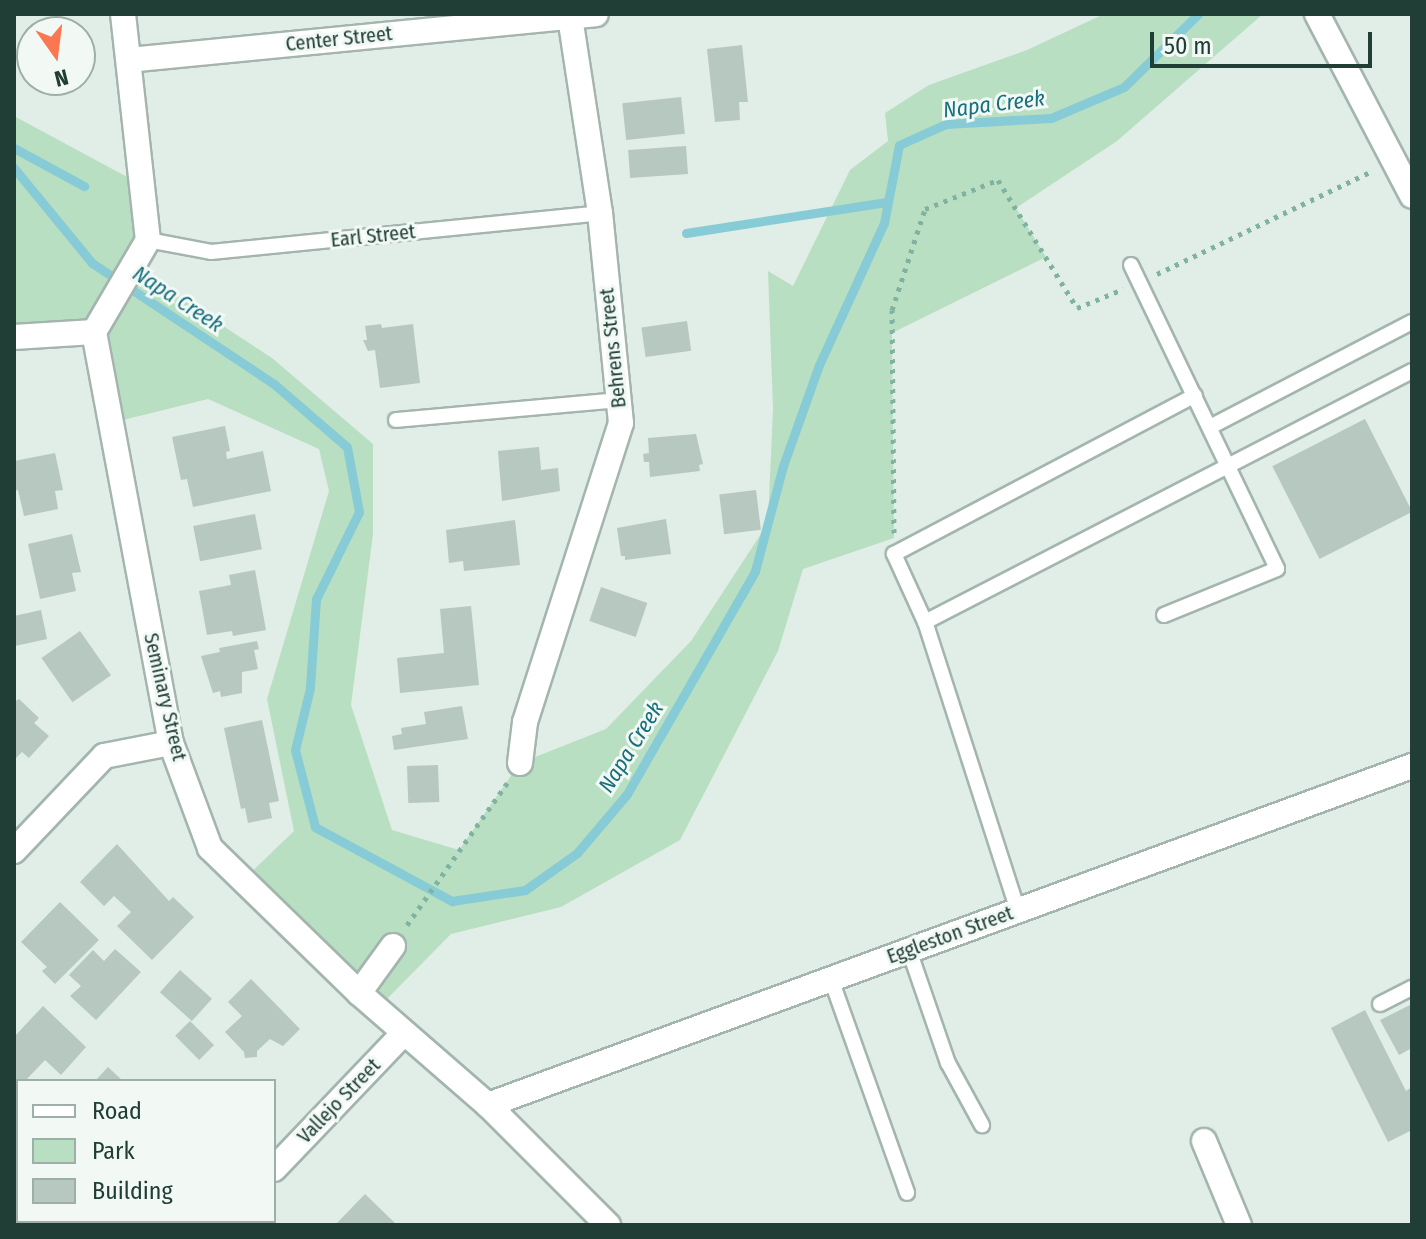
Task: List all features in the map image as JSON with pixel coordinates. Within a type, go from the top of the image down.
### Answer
[{"type":"street","points":[[14,337],[99,324],[145,246],[123,14]]},
{"type":"street","name":"Center Street","points":[[129,60],[596,14]]},
{"type":"street","points":[[1317,14],[1412,196]]},
{"type":"street","name":"Behrens Street","points":[[520,763],[525,722],[621,423],[600,213],[570,16]]},
{"type":"street","name":"Seminary Street","points":[[99,324],[171,743],[210,848],[359,993],[488,1105],[608,1225]]},
{"type":"street","points":[[14,851],[104,756],[171,743]]},
{"type":"street","name":"Eggleston Street","points":[[488,1105],[1412,766]]},
{"type":"street","points":[[359,993],[393,946]]},
{"type":"street","name":"Vallejo Street","points":[[276,1167],[404,1033]]},
{"type":"street","points":[[1204,1141],[1239,1225]]},
{"type":"lane","name":"Earl Street","points":[[145,246],[211,252],[600,213]]},
{"type":"lane","points":[[1131,265],[1277,569],[1164,615]]},
{"type":"lane","points":[[1210,427],[1412,322]]},
{"type":"lane","points":[[925,622],[1412,371]]},
{"type":"lane","points":[[1018,911],[925,622],[894,554],[1195,395]]},
{"type":"lane","points":[[396,420],[618,400]]},
{"type":"lane","points":[[909,950],[948,1063],[982,1125]]},
{"type":"lane","points":[[831,979],[907,1193]]},
{"type":"lane","points":[[1380,1004],[1412,988]]},
{"type":"path","points":[[894,554],[892,310],[925,209],[998,180],[1077,308],[1139,282],[1394,161]]},
{"type":"path","points":[[393,946],[520,763]]},
{"type":"green space","points":[[1104,14],[1263,14],[1117,141],[1016,208],[1046,257],[892,333],[894,538],[803,569],[778,651],[680,840],[561,907],[451,934],[377,1009],[243,880],[294,831],[267,699],[329,491],[319,449],[208,399],[111,423],[94,332],[14,337],[14,116],[142,185],[133,267],[272,358],[373,444],[373,534],[351,705],[392,830],[459,850],[520,763],[606,729],[691,641],[768,523],[773,409],[768,271],[793,286],[850,170],[888,141],[885,113],[929,85],[1027,50]]},
{"type":"building","points":[[742,45],[748,102],[739,102],[740,120],[715,122],[707,49]]},
{"type":"building","points":[[681,97],[685,134],[626,140],[622,103]]},
{"type":"building","points":[[686,146],[688,174],[630,178],[628,150]]},
{"type":"building","points":[[687,321],[691,351],[646,357],[641,327]]},
{"type":"building","points":[[381,324],[382,328],[413,324],[420,383],[380,388],[375,350],[368,351],[363,340],[367,340],[365,326]]},
{"type":"building","points":[[1365,419],[1412,512],[1320,559],[1272,466]]},
{"type":"building","points":[[225,426],[230,451],[226,452],[227,459],[263,451],[271,491],[193,507],[187,479],[181,480],[172,437]]},
{"type":"building","points":[[696,434],[703,464],[699,465],[700,471],[650,477],[649,462],[644,462],[643,454],[649,453],[648,438]]},
{"type":"building","points":[[539,447],[541,470],[558,468],[560,491],[502,501],[498,451]]},
{"type":"building","points":[[55,453],[63,490],[55,491],[58,509],[24,516],[18,490],[14,491],[14,461]]},
{"type":"building","points":[[756,490],[761,530],[724,534],[719,495]]},
{"type":"building","points":[[255,514],[262,549],[200,561],[193,526]]},
{"type":"building","points":[[666,519],[671,554],[625,560],[625,556],[621,556],[617,528]]},
{"type":"building","points":[[515,520],[520,565],[464,571],[463,561],[449,563],[446,530]]},
{"type":"building","points":[[72,534],[81,572],[72,573],[76,591],[40,599],[28,544]]},
{"type":"building","points":[[255,570],[266,630],[233,636],[232,631],[207,635],[199,591],[231,585],[229,575]]},
{"type":"building","points":[[601,587],[647,603],[636,637],[589,621]]},
{"type":"building","points":[[471,606],[479,685],[400,693],[397,658],[444,653],[440,609]]},
{"type":"building","points":[[41,610],[47,639],[15,646],[14,616]]},
{"type":"building","points":[[80,631],[111,675],[72,702],[41,658]]},
{"type":"building","points":[[257,641],[259,649],[254,650],[258,669],[242,672],[242,693],[221,697],[220,691],[213,693],[201,656],[220,652],[219,648]]},
{"type":"building","points":[[19,699],[39,718],[34,723],[49,736],[29,758],[22,752],[14,760],[14,702]]},
{"type":"building","points":[[462,706],[468,739],[394,750],[392,736],[402,734],[401,728],[426,724],[424,712]]},
{"type":"building","points":[[262,720],[279,801],[269,803],[272,818],[248,823],[245,808],[241,809],[224,728]]},
{"type":"building","points":[[438,765],[439,802],[408,803],[407,766]]},
{"type":"building","points":[[117,844],[169,901],[173,897],[194,917],[152,960],[117,926],[131,912],[114,896],[104,906],[80,882]]},
{"type":"building","points":[[60,902],[99,940],[55,984],[42,971],[47,967],[21,942]]},
{"type":"building","points":[[115,949],[141,972],[96,1020],[70,996],[81,986],[69,975],[93,950],[104,961]]},
{"type":"building","points":[[180,970],[212,999],[192,1021],[160,992]]},
{"type":"building","points":[[251,979],[300,1029],[283,1046],[270,1039],[257,1051],[257,1057],[245,1058],[244,1052],[225,1032],[242,1016],[228,1002]]},
{"type":"building","points":[[1412,1004],[1412,1048],[1399,1055],[1380,1020]]},
{"type":"building","points":[[43,1006],[86,1047],[61,1075],[45,1060],[27,1079],[16,1079],[14,1118],[14,1037]]},
{"type":"building","points":[[1365,1010],[1406,1091],[1412,1087],[1412,1130],[1388,1142],[1331,1028]]},
{"type":"building","points":[[190,1021],[214,1045],[199,1060],[175,1036]]},
{"type":"building","points":[[108,1067],[121,1079],[97,1079]]},
{"type":"building","points":[[365,1194],[397,1225],[337,1223]]},
{"type":"building","points":[[105,1223],[158,1223],[156,1225]]},
{"type":"waterway","name":"Napa Creek","points":[[14,168],[92,263],[274,384],[347,447],[359,512],[316,599],[310,688],[295,750],[315,827],[452,901],[525,890],[577,853],[627,794],[755,571],[783,466],[819,365],[884,223],[899,145],[946,124],[1051,118],[1124,87],[1198,14]]},
{"type":"waterway","points":[[14,148],[84,186]]},
{"type":"waterway","points":[[686,233],[887,202]]}]
